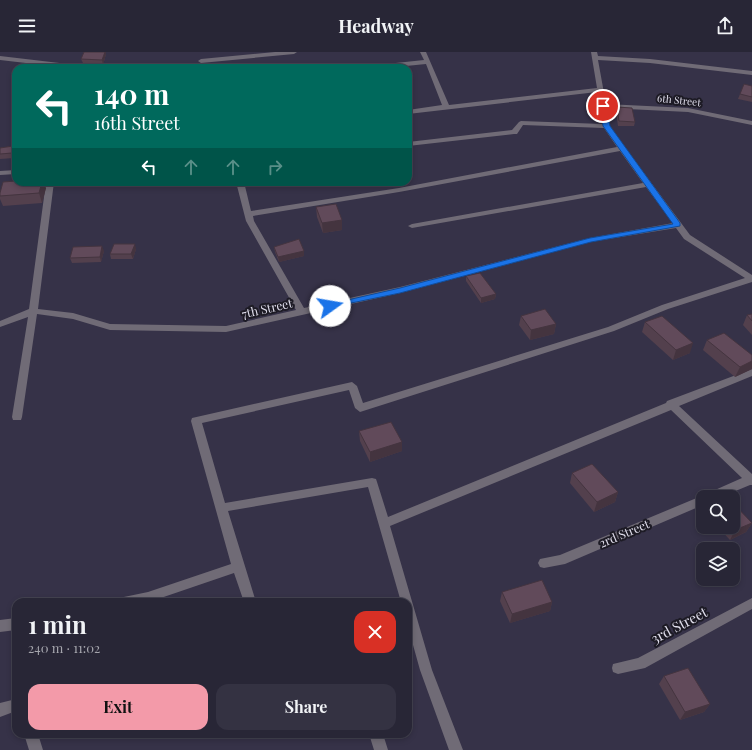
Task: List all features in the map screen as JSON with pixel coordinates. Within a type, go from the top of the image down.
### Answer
[{"type":"street","points":[[198,52],[202,64]]},
{"type":"street","points":[[209,64],[294,52]]},
{"type":"street","points":[[423,52],[446,107]]},
{"type":"street","points":[[752,74],[595,55],[606,126],[687,238],[752,279]]},
{"type":"street","points":[[0,58],[51,64]]},
{"type":"street","points":[[408,64],[428,62]]},
{"type":"street","points":[[412,111],[600,90]]},
{"type":"street","name":"6th Street","points":[[603,106],[688,110],[752,123]]},
{"type":"street","points":[[412,144],[514,132],[521,123],[606,126]]},
{"type":"street","points":[[248,214],[399,190],[622,148]]},
{"type":"street","points":[[0,172],[12,172]]},
{"type":"street","points":[[412,226],[648,184]]},
{"type":"street","points":[[17,417],[49,186]]},
{"type":"street","points":[[241,186],[248,214],[302,312]]},
{"type":"street","name":"7th Street","points":[[0,324],[33,311],[73,316],[110,327],[226,329],[400,290],[590,240],[678,225]]},
{"type":"street","points":[[249,598],[220,508],[196,421],[352,386],[360,408],[611,329],[665,307],[752,279]]},
{"type":"street","points":[[384,524],[752,372]]},
{"type":"street","points":[[672,404],[751,480],[727,490]]},
{"type":"street","points":[[220,508],[372,482],[406,598]]},
{"type":"street","name":"2rd Street","points":[[544,563],[561,560],[696,503]]},
{"type":"street","points":[[143,598],[238,567]]},
{"type":"street","name":"3rd Street","points":[[618,668],[640,664],[752,603]]},
{"type":"street","points":[[412,619],[426,670],[456,750]]},
{"type":"street","points":[[0,626],[12,624]]},
{"type":"street","points":[[0,710],[12,706]]},
{"type":"street","points":[[32,738],[36,750]]},
{"type":"street","points":[[378,738],[382,750]]},
{"type":"building","points":[[84,52],[105,52],[102,60],[81,59]]},
{"type":"building","points":[[744,84],[752,86],[752,97],[740,94]]},
{"type":"building","points":[[617,107],[632,108],[635,122],[619,121]]},
{"type":"building","points":[[12,146],[12,153],[0,154],[0,148]]},
{"type":"building","points":[[12,181],[12,186],[41,186],[39,193],[0,196],[3,182]]},
{"type":"building","points":[[336,204],[342,220],[322,223],[316,207]]},
{"type":"building","points":[[299,239],[304,251],[278,257],[274,247]]},
{"type":"building","points":[[114,244],[135,244],[131,254],[110,254]]},
{"type":"building","points":[[102,246],[100,257],[70,258],[73,247]]},
{"type":"building","points":[[480,273],[496,294],[481,298],[466,276]]},
{"type":"building","points":[[545,309],[556,324],[531,330],[521,316]]},
{"type":"building","points":[[752,314],[752,321],[747,315]]},
{"type":"building","points":[[662,316],[693,343],[676,350],[645,322]]},
{"type":"building","points":[[724,333],[752,355],[752,361],[740,367],[707,340]]},
{"type":"building","points":[[391,422],[402,442],[370,452],[359,431]]},
{"type":"building","points":[[592,464],[618,492],[597,502],[572,473]]},
{"type":"building","points":[[740,510],[752,523],[740,528]]},
{"type":"building","points":[[542,580],[552,602],[512,614],[502,592]]},
{"type":"building","points":[[688,668],[710,704],[685,712],[664,676]]},
{"type":"route","points":[[330,306],[476,271],[590,240],[678,225],[606,126],[603,106]]}]
